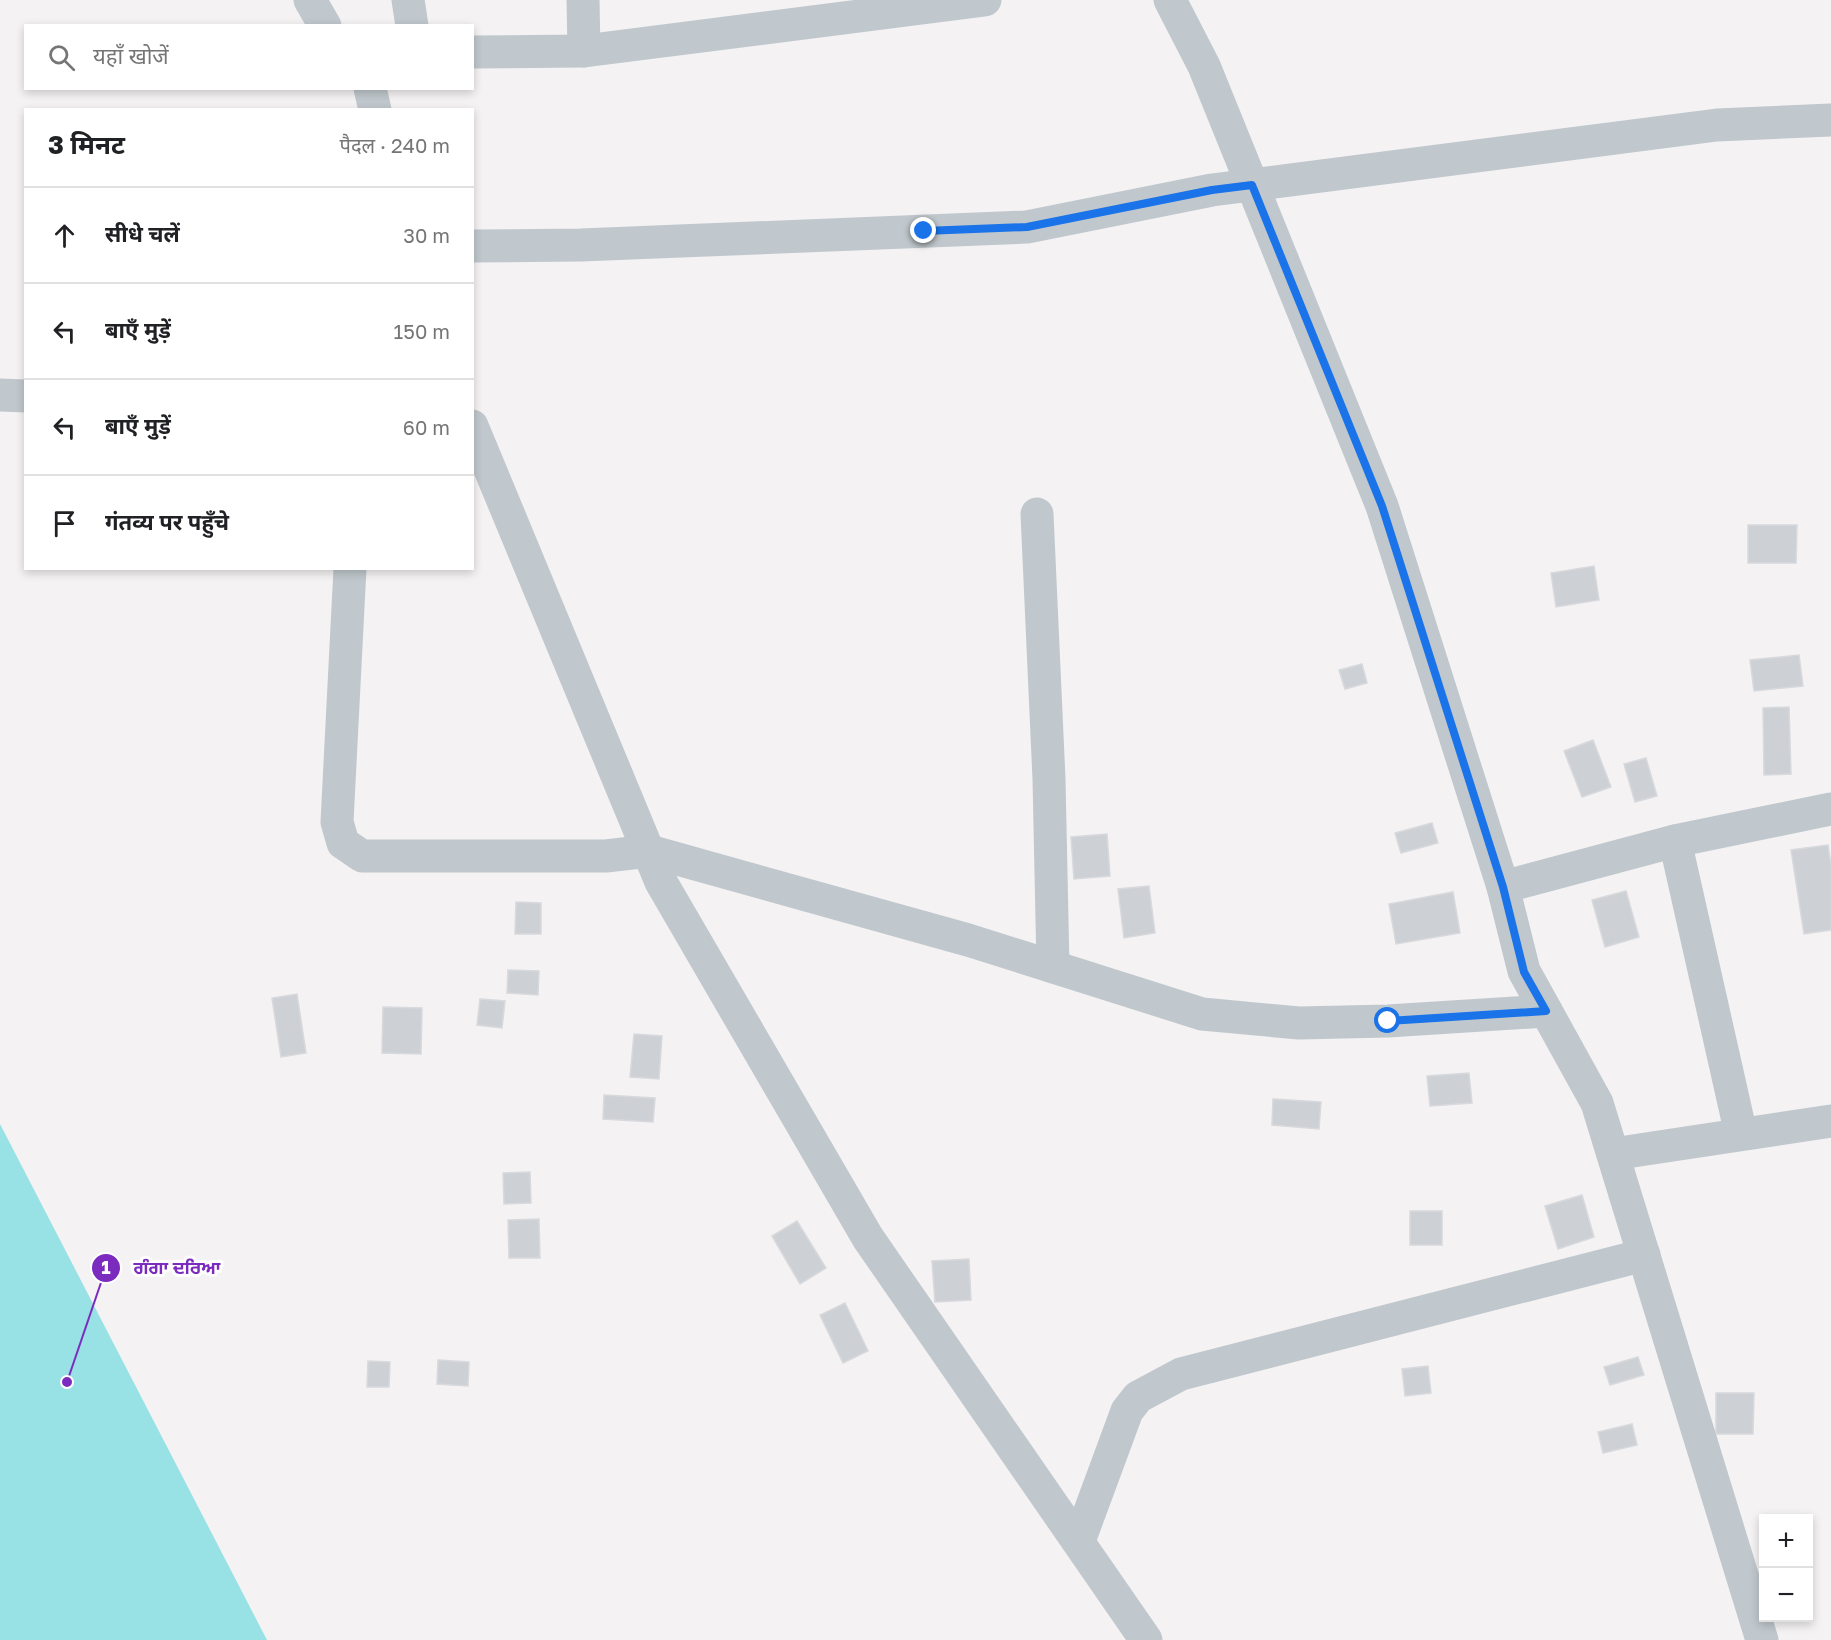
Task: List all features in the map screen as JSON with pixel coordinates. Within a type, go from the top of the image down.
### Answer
[{"type":"street","points":[[310,0],[324,24]]},
{"type":"street","points":[[408,0],[412,24]]},
{"type":"street","points":[[583,0],[584,51]]},
{"type":"street","points":[[474,52],[584,51],[888,6],[985,0]]},
{"type":"street","points":[[1170,0],[1204,66],[1382,506],[1503,887],[1524,972],[1597,1103],[1762,1640]]},
{"type":"street","points":[[474,246],[581,245],[1027,227],[1212,190],[1718,125],[1831,120]]},
{"type":"street","points":[[0,395],[24,396]]},
{"type":"street","points":[[474,431],[661,882],[868,1238],[1146,1640]]},
{"type":"street","points":[[1037,514],[1049,779],[1053,967]]},
{"type":"street","points":[[350,570],[337,822],[344,843],[350,850],[362,856],[606,856],[649,851],[968,940],[1202,1014],[1288,1022],[1388,1021],[1546,1011]]},
{"type":"street","points":[[1503,887],[1675,841],[1831,809]]},
{"type":"street","points":[[1675,841],[1741,1134]]},
{"type":"street","points":[[1613,1154],[1831,1121]]},
{"type":"street","points":[[1079,1541],[1127,1412],[1138,1397],[1181,1374],[1644,1255]]},
{"type":"water","points":[[0,1124],[267,1640],[0,1640]]},
{"type":"building","points":[[1748,525],[1797,525],[1796,563],[1748,563]]},
{"type":"building","points":[[1594,566],[1599,600],[1556,607],[1551,573]]},
{"type":"building","points":[[1799,655],[1803,686],[1754,691],[1750,660]]},
{"type":"building","points":[[1362,664],[1367,683],[1345,689],[1339,670]]},
{"type":"building","points":[[1789,707],[1791,774],[1764,775],[1763,708]]},
{"type":"building","points":[[1593,740],[1611,787],[1582,797],[1564,751]]},
{"type":"building","points":[[1646,758],[1657,796],[1635,802],[1624,764]]},
{"type":"building","points":[[1432,823],[1438,843],[1401,853],[1395,833]]},
{"type":"building","points":[[1107,834],[1110,876],[1074,879],[1071,837]]},
{"type":"building","points":[[1828,845],[1831,865],[1831,930],[1804,934],[1791,850]]},
{"type":"building","points":[[1149,886],[1155,933],[1124,938],[1118,889]]},
{"type":"building","points":[[1626,891],[1639,937],[1605,947],[1592,900]]},
{"type":"building","points":[[1453,892],[1460,933],[1396,944],[1389,904]]},
{"type":"building","points":[[516,902],[541,903],[541,934],[515,934]]},
{"type":"building","points":[[508,970],[539,971],[538,995],[507,993]]},
{"type":"building","points":[[297,994],[306,1053],[281,1057],[272,998]]},
{"type":"building","points":[[480,999],[505,1001],[502,1028],[477,1025]]},
{"type":"building","points":[[383,1007],[422,1008],[421,1054],[382,1053]]},
{"type":"building","points":[[634,1034],[662,1036],[659,1079],[630,1077]]},
{"type":"building","points":[[1469,1073],[1472,1103],[1430,1106],[1427,1076]]},
{"type":"building","points":[[604,1095],[655,1098],[653,1122],[603,1119]]},
{"type":"building","points":[[1273,1099],[1321,1102],[1319,1129],[1272,1125]]},
{"type":"building","points":[[530,1172],[531,1203],[504,1204],[503,1173]]},
{"type":"building","points":[[1582,1195],[1594,1237],[1558,1249],[1545,1206]]},
{"type":"building","points":[[1410,1211],[1442,1211],[1442,1245],[1410,1245]]},
{"type":"building","points":[[539,1219],[540,1258],[509,1258],[508,1220]]},
{"type":"building","points":[[797,1221],[826,1268],[800,1284],[772,1236]]},
{"type":"building","points":[[969,1259],[971,1300],[935,1302],[932,1261]]},
{"type":"building","points":[[845,1303],[868,1351],[843,1363],[820,1315]]},
{"type":"building","points":[[1638,1357],[1644,1375],[1610,1385],[1604,1367]]},
{"type":"building","points":[[438,1360],[469,1362],[468,1386],[437,1384]]},
{"type":"building","points":[[368,1361],[390,1362],[389,1387],[367,1387]]},
{"type":"building","points":[[1428,1366],[1431,1393],[1405,1396],[1402,1369]]},
{"type":"building","points":[[1716,1393],[1754,1393],[1753,1434],[1716,1434]]},
{"type":"building","points":[[1632,1424],[1637,1445],[1603,1453],[1598,1432]]},
{"type":"place","name":"ਗੰਗਾ ਦਰਿਆ","points":[[67,1382]]},
{"type":"route","points":[[924,231],[1027,227],[1212,190],[1252,185],[1382,506],[1503,887],[1524,972],[1546,1011],[1388,1021]]}]
